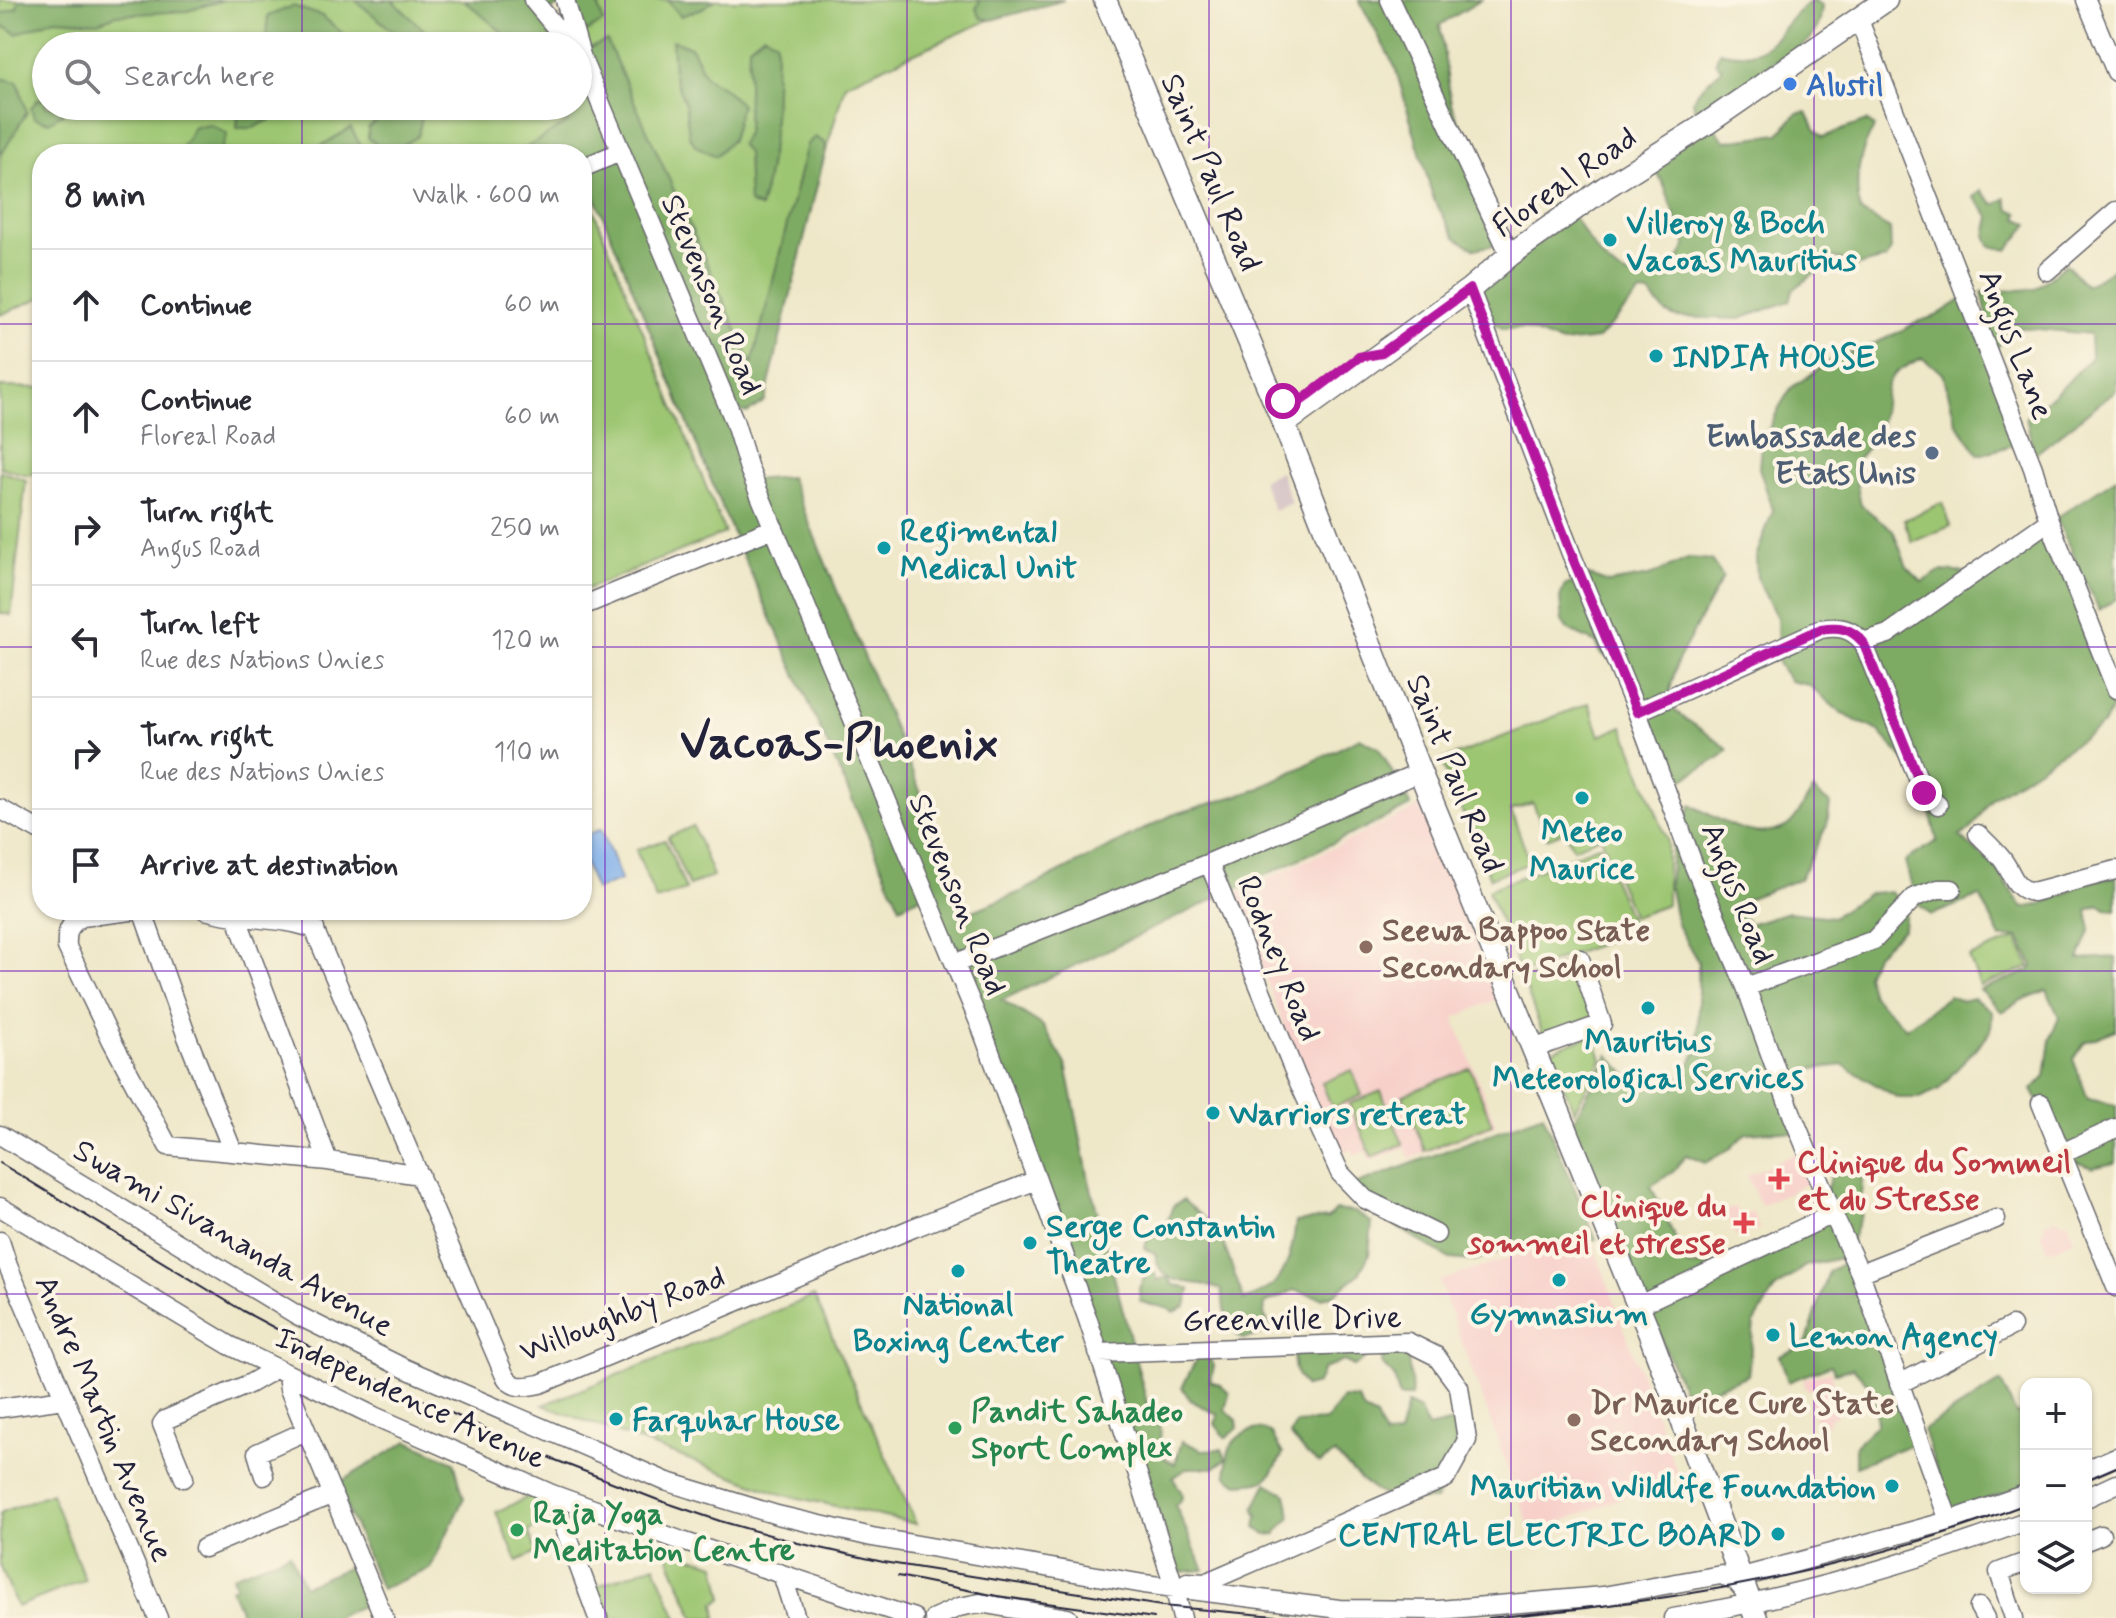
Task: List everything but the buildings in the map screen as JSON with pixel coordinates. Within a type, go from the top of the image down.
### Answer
[{"type":"main road","name":"Saint Paul Road","points":[[1105,0],[1284,424],[1733,1552],[1731,1576],[1753,1611]]},
{"type":"main road","name":"Floreal Road","points":[[1284,424],[1606,187],[1706,124],[1886,0]]},
{"type":"street","name":"Stevenson Road","points":[[533,0],[560,32]]},
{"type":"street","name":"Stevenson Road","points":[[565,0],[572,32]]},
{"type":"street","points":[[1390,0],[1510,255]]},
{"type":"street","points":[[2086,0],[2116,72]]},
{"type":"street","name":"Angus Lane","points":[[1859,20],[2033,468],[2049,521],[2111,664],[2116,689]]},
{"type":"street","name":"Stevenson Road","points":[[592,88],[734,420],[749,469],[956,963],[1098,1353],[1174,1585]]},
{"type":"street","points":[[592,164],[620,152]]},
{"type":"street","points":[[2047,271],[2116,211]]},
{"type":"street","name":"Angus Road","points":[[1470,289],[1578,570],[1637,712],[1694,866],[1746,987],[1833,1214],[1860,1273],[1949,1521]]},
{"type":"street","points":[[1248,337],[1258,348],[1277,394],[1289,402],[1302,400],[1359,357],[1382,353]]},
{"type":"street","points":[[1863,642],[1888,634],[2049,521]]},
{"type":"street","points":[[592,602],[774,528]]},
{"type":"street","points":[[1637,712],[1821,629],[1836,626],[1851,630],[1863,642],[1924,793],[1938,805]]},
{"type":"street","points":[[956,963],[1209,863],[1420,772]]},
{"type":"street","points":[[0,809],[32,827]]},
{"type":"street","points":[[1978,834],[2001,858],[2016,885],[2024,891],[2033,892],[2116,870]]},
{"type":"street","name":"Rodney Road","points":[[1209,863],[1296,1076],[1340,1173],[1365,1199],[1436,1234]]},
{"type":"street","points":[[1746,987],[1874,940],[1915,897],[1938,889],[1952,889]]},
{"type":"street","points":[[76,920],[67,930],[67,947],[112,1041],[168,1146],[328,1161],[420,1175]]},
{"type":"street","points":[[144,920],[233,1152]]},
{"type":"street","points":[[238,920],[328,1161]]},
{"type":"street","points":[[263,920],[290,921],[315,929]]},
{"type":"street","name":"Willoughby Road","points":[[311,920],[504,1374],[514,1386],[540,1384],[913,1228],[1037,1180]]},
{"type":"street","points":[[1533,1049],[1602,1024],[1580,959]]},
{"type":"street","points":[[2041,1103],[2116,1287]]},
{"type":"street","points":[[2062,1153],[2116,1128]]},
{"type":"street","name":"Swami Sivananda Avenue","points":[[0,1135],[297,1315],[404,1368],[665,1481],[777,1515],[872,1537],[1174,1585]]},
{"type":"street","name":"Independence Avenue","points":[[0,1207],[229,1345],[281,1372],[552,1494],[882,1612],[914,1618]]},
{"type":"street","points":[[1637,1306],[1833,1214]]},
{"type":"street","points":[[1860,1273],[1996,1219]]},
{"type":"street","name":"Andre Martin Avenue","points":[[0,1241],[4,1267],[158,1618]]},
{"type":"street","points":[[1899,1384],[2012,1326]]},
{"type":"street","name":"Greenville Drive","points":[[1098,1353],[1408,1342],[1436,1356],[1459,1387],[1467,1440],[1446,1478],[1205,1583],[1174,1585]]},
{"type":"street","points":[[184,1478],[162,1424],[165,1420],[281,1372],[384,1618]]},
{"type":"street","points":[[0,1408],[64,1399]]},
{"type":"street","points":[[264,1476],[257,1453],[306,1431]]},
{"type":"street","points":[[2092,1467],[2116,1457]]},
{"type":"street","points":[[2092,1495],[2116,1484]]},
{"type":"street","points":[[204,1548],[333,1494]]},
{"type":"street","points":[[552,1494],[598,1618]]},
{"type":"street","points":[[1174,1585],[1339,1609],[1439,1610],[1603,1596],[1731,1576],[1949,1521],[2020,1496]]},
{"type":"street","points":[[1673,1618],[1753,1611],[2023,1522]]},
{"type":"street","points":[[2014,1618],[1999,1572],[2020,1564]]},
{"type":"street","points":[[782,1574],[796,1618]]},
{"type":"street","points":[[1174,1585],[1182,1618]]},
{"type":"street","points":[[1174,1585],[1193,1618]]},
{"type":"street","points":[[934,1618],[959,1607],[980,1603],[1068,1618]]},
{"type":"shaded area","points":[[1280,471],[1291,503],[1274,511],[1262,480]]},
{"type":"shaded area","name":"Seewa Bappoo State Secondary School","points":[[1425,804],[1500,998],[1454,1018],[1496,1125],[1410,1159],[1405,1148],[1370,1161],[1366,1151],[1355,1155],[1352,1149],[1334,1155],[1233,895]]},
{"type":"shaded area","name":"Clinique du Sommeil et du Stresse","points":[[1798,1152],[1812,1181],[1761,1206],[1747,1176]]},
{"type":"shaded area","name":"Clinique du sommeil et stresse","points":[[1736,1207],[1740,1217],[1753,1212],[1759,1229],[1736,1237],[1726,1210]]},
{"type":"shaded area","points":[[2056,1218],[2062,1222],[2068,1220],[2074,1240],[2049,1251],[2040,1231],[2045,1229],[2043,1224]]},
{"type":"shaded area","name":"Dr Maurice Cure State Secondary School","points":[[1594,1246],[1678,1475],[1532,1534],[1439,1281],[1526,1253]]},
{"type":"shaded area","points":[[1831,1371],[1837,1394],[1837,1416],[1828,1419],[1829,1424],[1817,1427],[1810,1399],[1815,1398],[1813,1390],[1806,1389],[1803,1379]]},
{"type":"green space","points":[[0,0],[508,0],[540,32],[32,32],[32,120],[592,120],[592,32],[556,32],[576,0],[1034,0],[845,84],[758,393],[592,168],[592,144],[32,144],[32,301],[0,315]]},
{"type":"green space","points":[[19,0],[224,0],[187,11],[117,15],[97,22],[55,19],[17,34],[0,25],[1,14],[17,8]]},
{"type":"green space","points":[[355,0],[392,0],[426,32],[394,32]]},
{"type":"green space","points":[[464,0],[597,0],[603,22],[586,32],[577,26],[562,4],[546,13],[553,32],[502,32]]},
{"type":"green space","points":[[667,0],[715,0],[681,16]]},
{"type":"green space","points":[[980,0],[1064,0],[992,20],[981,18],[976,9]]},
{"type":"green space","points":[[1359,0],[1481,0],[1440,25],[1451,104],[1502,223],[1504,243],[1475,249],[1456,238],[1434,200],[1395,67]]},
{"type":"green space","points":[[1813,0],[1822,5],[1821,15],[1816,31],[1805,44],[1768,66],[1724,104],[1705,112],[1695,112],[1693,101],[1698,91],[1722,69],[1716,62],[1719,51],[1738,54],[1764,47]]},
{"type":"green space","points":[[293,6],[322,16],[341,32],[266,32],[268,16]]},
{"type":"green space","points":[[764,34],[776,41],[772,146],[760,208],[749,203],[747,153],[740,144],[747,132],[749,46]]},
{"type":"green space","points":[[672,40],[691,47],[706,77],[725,89],[741,105],[732,140],[715,156],[696,146],[689,135],[685,104],[674,77]]},
{"type":"green space","points":[[607,41],[752,364],[807,144],[815,137],[825,143],[765,401],[747,413],[737,410],[750,480],[790,477],[970,912],[1023,891],[1172,815],[1256,790],[1360,738],[1379,748],[1411,806],[1002,1000],[1042,1025],[1066,1064],[1089,1180],[1147,1403],[1151,1403],[1160,1424],[1159,1446],[1167,1460],[1175,1464],[1182,1441],[1202,1450],[1222,1449],[1226,1459],[1214,1468],[1188,1468],[1173,1478],[1183,1495],[1175,1505],[1204,1570],[1180,1572],[929,893],[900,907],[728,522],[592,189],[592,144],[532,144],[568,122],[562,120],[592,120],[592,47]]},
{"type":"green space","points":[[0,78],[18,82],[27,112],[0,157]]},
{"type":"green space","points":[[1807,112],[1815,129],[1823,137],[1866,121],[1875,127],[1861,157],[1858,190],[1861,212],[1890,229],[1891,250],[1886,259],[1854,267],[1835,257],[1793,290],[1790,301],[1740,319],[1675,317],[1665,312],[1650,294],[1640,293],[1598,339],[1562,343],[1524,329],[1504,329],[1480,315],[1474,293],[1573,216],[1597,251],[1617,271],[1641,278],[1667,268],[1686,246],[1663,183],[1651,163],[1713,126],[1725,141],[1779,134],[1797,113]]},
{"type":"green space","points":[[238,120],[270,120],[253,128],[237,128]]},
{"type":"green space","points":[[378,120],[421,120],[418,136],[404,144],[376,144],[368,138],[368,128]]},
{"type":"green space","points":[[211,125],[227,134],[223,144],[184,144],[194,127]]},
{"type":"green space","points":[[351,128],[360,144],[324,144]]},
{"type":"green space","points":[[1981,190],[1995,205],[2006,198],[2009,209],[2019,213],[2017,218],[2029,224],[2008,250],[1990,246],[1986,235],[1990,217],[1974,197]]},
{"type":"green space","points":[[592,206],[725,533],[592,587]]},
{"type":"green space","points":[[2066,264],[2086,286],[2116,267],[2116,390],[2034,455],[2026,417],[2066,384],[2091,357],[2090,334],[2018,327],[1994,350],[1982,292],[2035,289]]},
{"type":"green space","points":[[1964,298],[2020,443],[1979,455],[1956,422],[1943,373],[1922,358],[1896,372],[1890,379],[1877,433],[1853,464],[1861,505],[1893,530],[1907,567],[1922,582],[1940,571],[1988,574],[2046,532],[2093,642],[2112,708],[2103,725],[1992,798],[1970,830],[1959,836],[1993,865],[2023,908],[2066,894],[2082,884],[2116,876],[2116,910],[2100,905],[2087,910],[2091,929],[2079,959],[2116,957],[2116,1030],[2085,1042],[2073,1059],[2088,1099],[2116,1105],[2116,1160],[2092,1168],[2070,1160],[2032,1090],[2045,1077],[2050,1040],[2059,1017],[2047,990],[2002,1012],[1980,990],[2029,971],[2033,966],[2019,937],[2001,938],[1980,896],[1931,915],[1916,902],[1905,861],[1937,841],[1923,781],[1879,731],[1842,714],[1809,685],[1790,681],[1778,663],[1777,618],[1757,579],[1756,557],[1773,510],[1759,468],[1761,445],[1791,388],[1829,362],[1936,316]]},
{"type":"green space","points":[[0,387],[32,388],[32,474],[0,467]]},
{"type":"green space","points":[[0,471],[26,480],[11,615],[0,613]]},
{"type":"green space","points":[[2116,478],[2116,599],[2099,610],[2056,518]]},
{"type":"green space","points":[[1942,503],[1951,526],[1912,542],[1904,520]]},
{"type":"green space","points":[[1690,558],[1711,560],[1723,577],[1677,662],[1667,703],[1728,750],[1684,779],[1666,769],[1620,666],[1601,653],[1596,643],[1568,630],[1562,621],[1560,598],[1564,586],[1590,576],[1609,583],[1649,576]]},
{"type":"green space","points":[[1589,703],[1600,736],[1623,726],[1667,840],[1667,905],[1633,917],[1601,837],[1573,848],[1565,831],[1547,838],[1533,803],[1511,810],[1530,863],[1490,878],[1441,761]]},
{"type":"green space","points":[[1813,790],[1830,804],[1827,825],[1800,879],[1739,902],[1740,914],[1749,924],[1788,912],[1833,917],[1867,894],[1890,891],[1906,906],[1904,928],[1875,955],[1866,975],[1872,995],[1906,1028],[1949,996],[1961,1001],[1973,998],[1992,1011],[1991,1031],[1938,1090],[1919,1098],[1898,1098],[1843,1065],[1804,1070],[1796,1090],[1801,1134],[1777,1131],[1746,1133],[1731,1148],[1705,1163],[1686,1155],[1674,1171],[1651,1186],[1688,1266],[1726,1265],[1819,1211],[1832,1173],[1862,1174],[1861,1215],[1845,1257],[1805,1266],[1774,1290],[1754,1324],[1748,1375],[1687,1399],[1570,1127],[1608,1055],[1636,1084],[1676,1088],[1698,1049],[1698,962],[1677,925],[1669,884],[1673,843],[1691,805],[1737,828],[1762,833],[1791,823]]},
{"type":"green space","points":[[693,826],[713,876],[689,886],[668,837]]},
{"type":"green space","points":[[665,840],[686,890],[656,900],[636,850]]},
{"type":"green space","points":[[1600,845],[1634,931],[1521,974],[1488,890]]},
{"type":"green space","points":[[2017,938],[2030,967],[1980,986],[1969,957]]},
{"type":"green space","points":[[1573,960],[1593,1017],[1543,1035],[1523,980]]},
{"type":"green space","points":[[1594,1034],[1602,1059],[1574,1111],[1550,1051]]},
{"type":"green space","points":[[1470,1068],[1492,1124],[1425,1151],[1403,1095]]},
{"type":"green space","points":[[1352,1070],[1362,1095],[1332,1108],[1322,1083]]},
{"type":"green space","points":[[1381,1091],[1403,1144],[1372,1157],[1349,1104]]},
{"type":"green space","points":[[1543,1114],[1596,1239],[1524,1243],[1473,1261],[1450,1259],[1359,1204],[1347,1188]]},
{"type":"green space","points":[[1183,1200],[1209,1222],[1222,1240],[1244,1300],[1269,1288],[1281,1275],[1289,1258],[1296,1222],[1328,1218],[1335,1210],[1355,1212],[1372,1223],[1369,1255],[1359,1274],[1334,1294],[1323,1298],[1294,1290],[1265,1304],[1264,1314],[1269,1325],[1263,1334],[1243,1339],[1229,1324],[1221,1290],[1172,1279],[1158,1266],[1155,1253],[1145,1249],[1147,1239],[1165,1227],[1173,1206]]},
{"type":"green space","points":[[1846,1262],[1913,1444],[1855,1466],[1855,1445],[1877,1424],[1874,1391],[1853,1368],[1835,1373],[1831,1365],[1788,1382],[1780,1356],[1806,1344],[1829,1271]]},
{"type":"green space","points":[[1147,1272],[1154,1272],[1158,1280],[1167,1277],[1174,1285],[1190,1289],[1186,1306],[1174,1312],[1140,1301],[1139,1288]]},
{"type":"green space","points":[[814,1296],[916,1524],[781,1494],[543,1405]]},
{"type":"green space","points":[[1397,1345],[1408,1356],[1411,1397],[1399,1397],[1394,1376],[1382,1364],[1383,1354]]},
{"type":"green space","points":[[1358,1346],[1365,1359],[1354,1366],[1344,1361],[1323,1369],[1317,1384],[1305,1387],[1295,1371],[1293,1356],[1306,1348],[1314,1355],[1327,1348]]},
{"type":"green space","points":[[1198,1356],[1208,1357],[1214,1367],[1210,1381],[1229,1393],[1225,1410],[1237,1420],[1238,1428],[1226,1438],[1215,1424],[1218,1415],[1190,1400],[1182,1387]]},
{"type":"green space","points":[[2001,1382],[2016,1414],[2020,1412],[2020,1488],[1951,1511],[1923,1430]]},
{"type":"green space","points":[[1343,1398],[1358,1399],[1364,1411],[1376,1417],[1385,1437],[1399,1435],[1407,1404],[1420,1410],[1427,1428],[1454,1422],[1461,1446],[1436,1500],[1388,1497],[1369,1487],[1335,1454],[1320,1463],[1307,1455],[1290,1435],[1296,1423],[1326,1421]]},
{"type":"green space","points":[[1259,1429],[1270,1432],[1283,1454],[1266,1479],[1238,1484],[1227,1476],[1229,1451],[1236,1439]]},
{"type":"green space","points":[[408,1441],[454,1462],[464,1498],[430,1569],[381,1589],[337,1484]]},
{"type":"green space","points":[[1267,1483],[1286,1494],[1291,1517],[1277,1534],[1265,1535],[1256,1527],[1258,1516],[1254,1508]]},
{"type":"green space","points":[[51,1493],[85,1580],[17,1607],[0,1565],[0,1513]]},
{"type":"green space","name":"Raja Yoga Meditation Centre","points":[[530,1496],[537,1499],[545,1518],[533,1523],[535,1528],[528,1531],[537,1552],[517,1561],[496,1512]]},
{"type":"green space","points":[[665,1549],[716,1564],[723,1598],[715,1603],[717,1618],[695,1618]]},
{"type":"green space","points":[[290,1553],[304,1586],[359,1563],[374,1601],[333,1618],[243,1618],[231,1589],[236,1586],[232,1576]]},
{"type":"green space","points":[[655,1565],[677,1618],[608,1618],[594,1587]]},
{"type":"water","points":[[601,829],[621,880],[595,890],[592,882],[592,833]]},
{"type":"tram line","points":[[0,1163],[243,1311],[331,1358],[545,1456],[658,1500],[798,1543],[883,1562],[1162,1606],[1298,1618]]},
{"type":"tram line","points":[[2092,1477],[2116,1467]]},
{"type":"tram line","points":[[1488,1618],[1693,1593],[1828,1566],[1961,1528],[2020,1506]]},
{"type":"tram line","points":[[898,1576],[997,1596],[1154,1618]]},
{"type":"place","name":"Alustil","points":[[1790,84]]},
{"type":"place","name":"Villeroy & Boch Vacoas Mauritius","points":[[1610,240]]},
{"type":"place","name":"INDIA HOUSE","points":[[1656,356]]},
{"type":"place","name":"Embassade des Etats Unis","points":[[1932,453]]},
{"type":"place","name":"Regimental Medical Unit","points":[[884,548]]},
{"type":"place","name":"Meteo Maurice","points":[[1582,798]]},
{"type":"place","name":"Seewa Bappoo State Secondary School","points":[[1366,947]]},
{"type":"place","name":"Mauritius Meteorological Services","points":[[1648,1008]]},
{"type":"place","name":"Warriors retreat","points":[[1213,1113]]},
{"type":"place","name":"Clinique du Sommeil et du Stresse","points":[[1779,1179]]},
{"type":"place","name":"Clinique du sommeil et stresse","points":[[1744,1223]]},
{"type":"place","name":"Serge Constantin Theatre","points":[[1030,1243]]},
{"type":"place","name":"National Boxing Center","points":[[958,1271]]},
{"type":"place","name":"Gymnasium","points":[[1559,1280]]},
{"type":"place","name":"Lemon Agency","points":[[1773,1335]]},
{"type":"place","name":"Farquhar House","points":[[616,1419]]},
{"type":"place","name":"Dr Maurice Cure State Secondary School","points":[[1574,1420]]},
{"type":"place","name":"Pandit Sahadeo Sport Complex","points":[[955,1428]]},
{"type":"place","name":"Mauritian Wildlife Foundation","points":[[1892,1486]]},
{"type":"place","name":"Raja Yoga Meditation Centre","points":[[517,1530]]},
{"type":"place","name":"CENTRAL ELECTRIC BOARD","points":[[1778,1534]]},
{"type":"district","name":"Vacoas-Phoenix","points":[[839,740]]},
{"type":"route","points":[[1283,401],[1302,400],[1359,357],[1382,353],[1470,289],[1572,556],[1637,712],[1821,629],[1836,626],[1851,630],[1863,642],[1924,793]]}]
